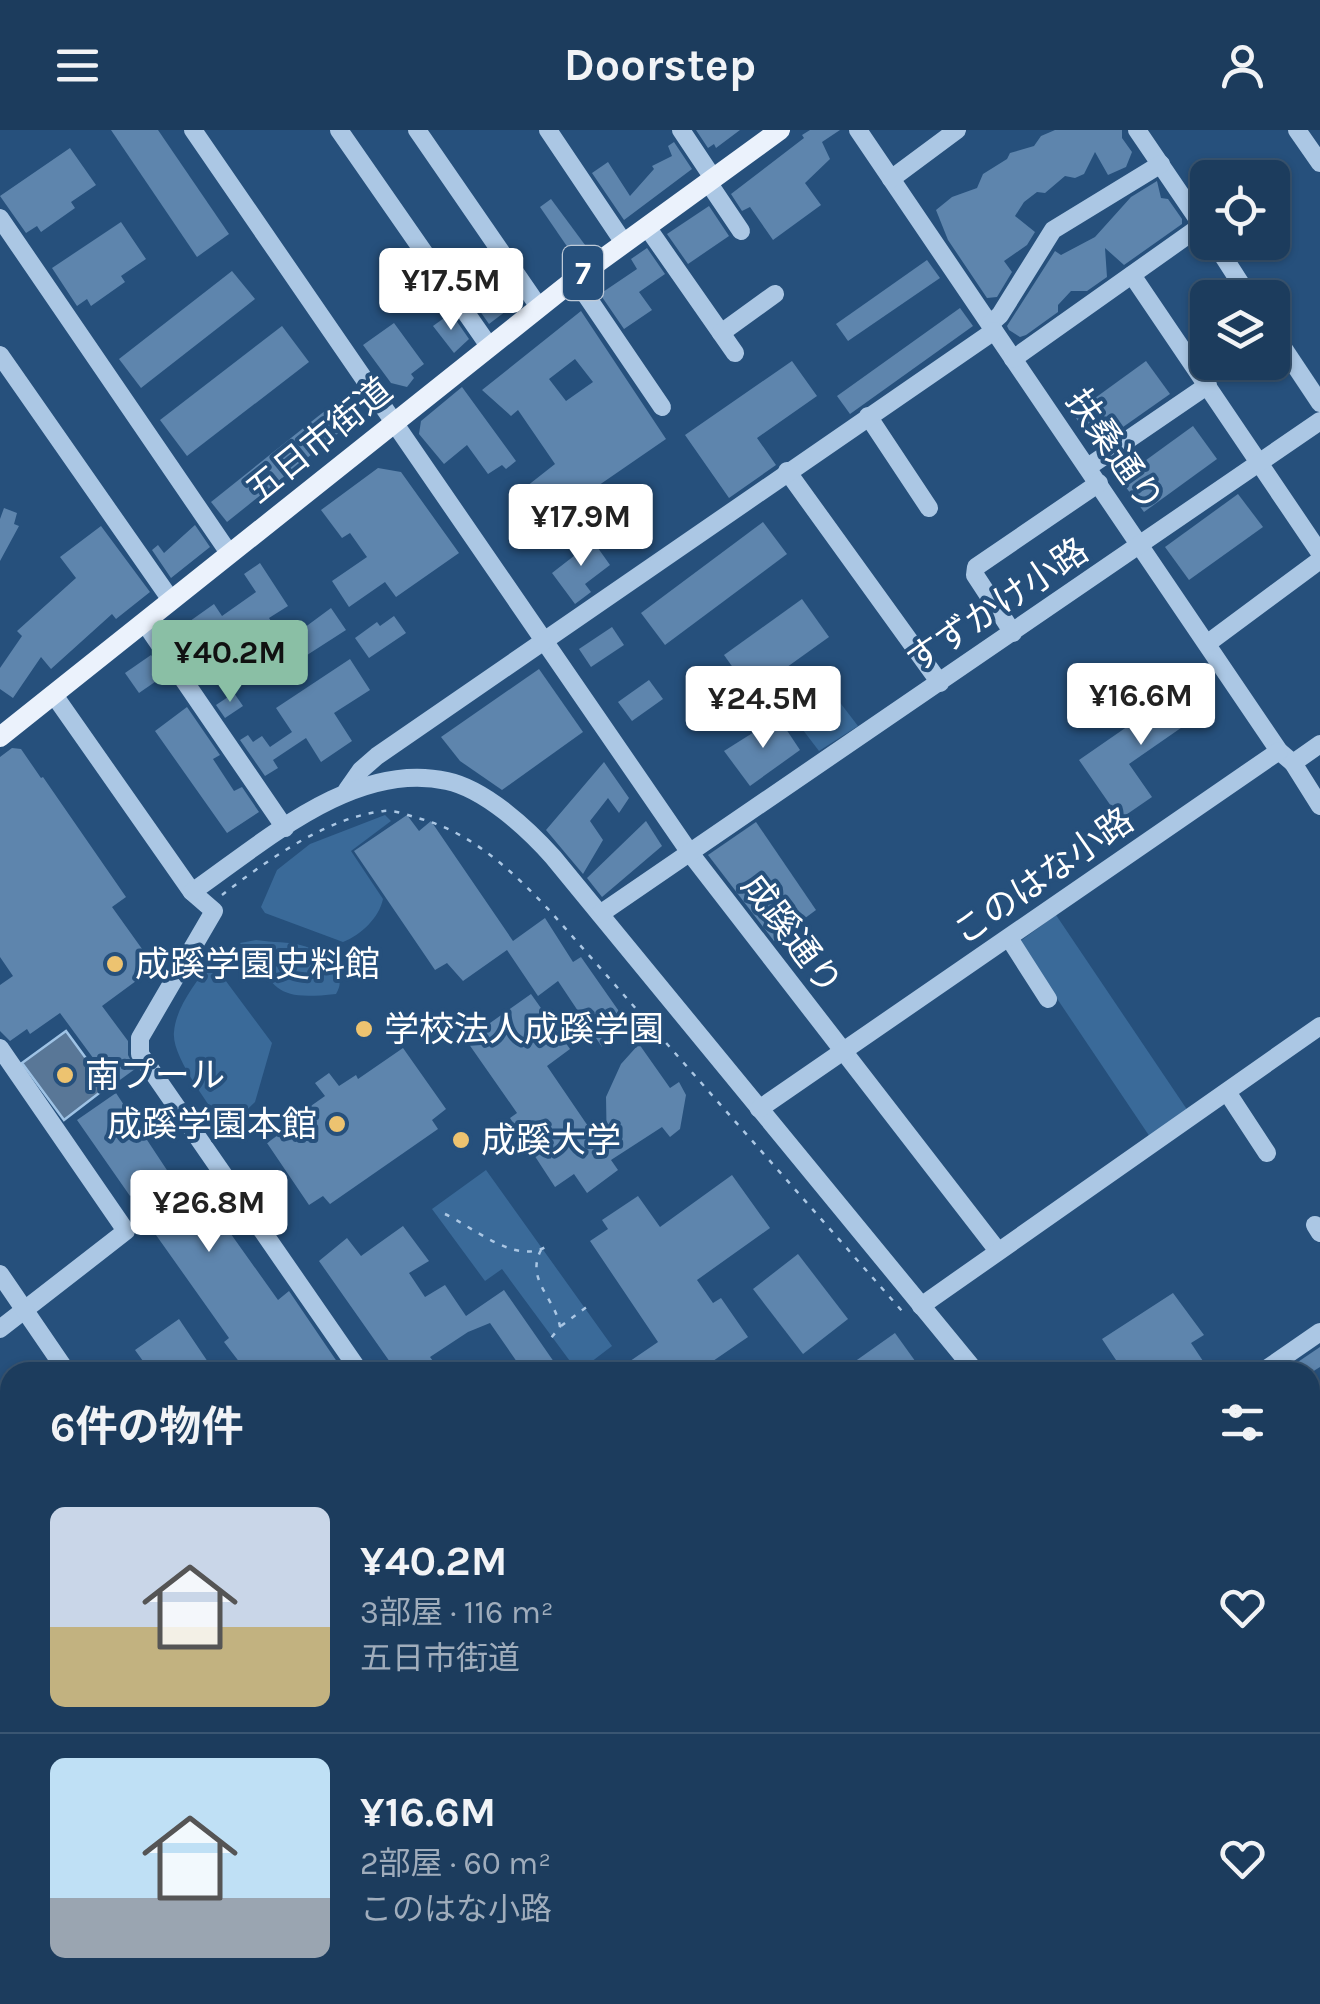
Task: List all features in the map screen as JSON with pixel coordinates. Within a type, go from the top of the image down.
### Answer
[{"type":"main road","name":"五日市街道","points":[[2,730],[54,695],[575,279],[780,130]]},
{"type":"street","points":[[193,130],[545,642]]},
{"type":"street","points":[[340,130],[489,346]]},
{"type":"street","points":[[417,130],[539,307]]},
{"type":"street","points":[[548,130],[624,244]]},
{"type":"street","points":[[681,130],[741,231]]},
{"type":"street","name":"扶桑通り","points":[[858,130],[1320,806]]},
{"type":"street","points":[[891,179],[957,130]]},
{"type":"street","points":[[1138,130],[1190,207]]},
{"type":"street","points":[[1298,130],[1320,163]]},
{"type":"street","points":[[347,790],[377,756],[992,328],[1053,230],[1160,164]]},
{"type":"street","points":[[0,218],[229,553]]},
{"type":"street","points":[[647,227],[735,353]]},
{"type":"street","points":[[1013,359],[1132,274],[1190,238]]},
{"type":"street","points":[[1132,274],[1320,557],[1208,643]]},
{"type":"street","points":[[575,279],[662,407]]},
{"type":"street","points":[[721,333],[775,294]]},
{"type":"street","points":[[0,354],[171,600]]},
{"type":"street","points":[[1290,358],[1320,402]]},
{"type":"street","points":[[1013,632],[974,574],[976,567],[1208,385]]},
{"type":"street","points":[[868,416],[930,508]]},
{"type":"street","name":"すずかけ小路","points":[[600,914],[1320,422]]},
{"type":"street","points":[[786,471],[940,683]]},
{"type":"street","points":[[144,622],[285,828]]},
{"type":"street","name":"成蹊通り","points":[[545,642],[690,853],[998,1250]]},
{"type":"street","points":[[54,695],[192,892],[214,911],[140,1038],[140,1054],[353,1362]]},
{"type":"street","name":"このはな小路","points":[[759,1110],[1009,938],[1286,757],[1320,744]]},
{"type":"street","points":[[192,892],[347,790],[402,780],[450,781],[504,812],[532,833],[600,914],[759,1110],[912,1310],[966,1362]]},
{"type":"street","points":[[1009,938],[1048,999]]},
{"type":"street","points":[[912,1310],[1320,1026]]},
{"type":"street","points":[[0,1048],[126,1231],[0,1329]]},
{"type":"street","points":[[1226,1092],[1267,1153]]},
{"type":"street","points":[[0,1274],[60,1362]]},
{"type":"street","points":[[1276,1362],[1320,1332]]},
{"type":"path","points":[[214,911],[220,897],[266,862],[323,829],[386,810],[431,821],[467,838],[506,864],[912,1310]]},
{"type":"path","points":[[446,1214],[505,1249],[541,1250]]},
{"type":"path","points":[[547,1246],[536,1260],[538,1280],[558,1312],[560,1327]]},
{"type":"path","points":[[551,1338],[588,1306]]},
{"type":"shaded area","points":[[815,670],[858,726],[819,751],[777,696]]},
{"type":"shaded area","points":[[385,815],[391,821],[351,851],[383,899],[378,913],[363,930],[343,942],[265,913],[261,907],[277,870],[310,844]]},
{"type":"shaded area","points":[[1056,915],[1188,1111],[1150,1137],[1019,942]]},
{"type":"shaded area","points":[[256,940],[301,945],[319,953],[338,978],[336,994],[299,995],[279,988],[240,943]]},
{"type":"shaded area","points":[[211,961],[272,1043],[255,1102],[226,1130],[185,1068],[174,1032],[188,995]]},
{"type":"shaded area","name":"南プール","points":[[66,1031],[107,1087],[64,1120],[22,1063]]},
{"type":"shaded area","points":[[486,1170],[612,1346],[591,1362],[571,1362],[502,1269],[485,1281],[432,1209]]},
{"type":"building","points":[[111,130],[158,130],[229,234],[197,257]]},
{"type":"building","points":[[696,130],[740,130],[716,148],[714,144],[708,148]]},
{"type":"building","points":[[810,130],[840,130],[822,142],[830,159],[805,183],[821,205],[773,240],[750,207],[742,211],[731,194]]},
{"type":"building","points":[[1055,130],[1122,130],[1122,138],[1132,152],[1126,167],[1108,175],[1095,152],[1084,174],[1075,178],[1065,176],[1045,193],[1037,192],[1024,202],[1015,216],[1035,232],[1027,245],[1004,261],[1012,272],[997,297],[987,298],[948,240],[936,210],[952,197],[977,188],[983,174],[1010,153],[1034,146],[1041,136]]},
{"type":"building","points":[[674,142],[692,169],[624,220],[592,173],[608,162],[630,196],[654,169],[652,166],[672,156],[668,146]]},
{"type":"building","points":[[70,148],[96,185],[71,202],[75,208],[41,232],[37,226],[26,233],[0,196]]},
{"type":"building","points":[[1157,181],[1161,198],[1168,199],[1182,224],[1124,265],[1105,248],[1107,277],[1087,291],[1071,291],[1058,305],[1058,312],[1026,335],[1020,337],[1009,330],[1007,326],[1055,251],[1061,255],[1095,237],[1131,197]]},
{"type":"building","points":[[551,199],[588,249],[575,258],[540,207]]},
{"type":"building","points":[[709,206],[729,236],[688,264],[667,234]]},
{"type":"building","points":[[121,222],[146,259],[121,276],[125,282],[91,306],[87,299],[77,306],[52,268]]},
{"type":"building","points":[[647,248],[665,274],[639,292],[652,310],[624,329],[600,294],[637,269],[631,259]]},
{"type":"building","points":[[927,260],[940,278],[848,341],[836,324]]},
{"type":"building","points":[[232,271],[255,299],[141,388],[119,359]]},
{"type":"building","points":[[480,285],[493,304],[512,289],[519,301],[489,324],[468,294]]},
{"type":"building","points":[[960,308],[973,326],[850,414],[837,396]]},
{"type":"building","points":[[581,311],[666,439],[544,523],[522,490],[555,464],[518,410],[511,416],[482,390]],"holes":[[[575,359],[593,382],[566,401],[549,379]]]},
{"type":"building","points":[[451,313],[469,339],[454,353],[433,326]]},
{"type":"building","points":[[394,323],[424,364],[411,374],[414,378],[407,387],[391,383],[363,345]]},
{"type":"building","points":[[282,326],[309,362],[187,456],[160,420]]},
{"type":"building","points":[[792,361],[817,396],[757,438],[776,465],[729,498],[685,435]]},
{"type":"building","points":[[1146,361],[1170,394],[1096,446],[1073,414]]},
{"type":"building","points":[[462,387],[516,461],[506,469],[502,465],[488,474],[467,445],[444,464],[419,434],[421,421]]},
{"type":"building","points":[[341,398],[357,418],[227,522],[211,502]]},
{"type":"building","points":[[1193,426],[1217,459],[1144,512],[1120,479]]},
{"type":"building","points":[[378,468],[401,472],[459,553],[396,597],[385,582],[349,607],[332,581],[367,557],[350,533],[342,538],[321,510]]},
{"type":"building","points":[[1238,494],[1263,527],[1189,580],[1165,547]]},
{"type":"building","points":[[4,508],[17,513],[14,524],[19,526],[0,561],[0,519]]},
{"type":"building","points":[[763,522],[787,554],[665,645],[641,613]]},
{"type":"building","points":[[195,525],[210,547],[171,578],[152,550],[158,545],[164,553]]},
{"type":"building","points":[[101,526],[150,592],[116,619],[112,614],[51,669],[41,657],[13,698],[0,689],[0,668],[22,636],[17,631],[76,578],[60,557]]},
{"type":"building","points":[[588,534],[610,565],[585,584],[591,592],[575,604],[552,573],[579,552],[574,544]]},
{"type":"building","points":[[260,563],[288,606],[269,618],[285,642],[331,608],[346,630],[304,657],[301,654],[264,681],[233,638],[206,657],[209,662],[193,672],[169,636],[214,604],[222,616],[256,592],[244,574]]},
{"type":"building","points":[[802,599],[829,637],[751,693],[724,655]]},
{"type":"building","points":[[394,616],[406,633],[369,658],[355,638],[377,622],[380,626]]},
{"type":"building","points":[[612,627],[624,645],[591,667],[579,649]]},
{"type":"building","points":[[151,655],[165,675],[139,693],[125,673]]},
{"type":"building","points":[[350,659],[370,690],[334,713],[352,741],[321,762],[306,738],[273,760],[278,768],[265,776],[240,740],[248,735],[253,742],[262,736],[270,747],[292,732],[276,708]]},
{"type":"building","points":[[539,669],[583,732],[502,790],[460,761],[441,737]]},
{"type":"building","points":[[1196,679],[1214,705],[1129,764],[1152,797],[1120,819],[1079,760]]},
{"type":"building","points":[[649,680],[663,699],[632,721],[618,702]]},
{"type":"building","points":[[234,693],[243,706],[225,718],[216,705]]},
{"type":"building","points":[[187,707],[220,755],[213,759],[234,791],[242,787],[259,812],[227,833],[155,731]]},
{"type":"building","points":[[778,717],[800,750],[750,786],[724,751]]},
{"type":"building","points":[[12,748],[21,749],[43,777],[126,897],[112,907],[155,967],[102,1006],[128,1041],[128,1055],[135,1069],[113,1085],[60,1013],[30,1034],[27,1029],[10,1041],[0,1031],[0,985],[13,976],[0,957],[0,757]]},
{"type":"building","points":[[604,762],[629,798],[619,813],[608,798],[590,821],[603,840],[583,874],[546,830]]},
{"type":"building","points":[[407,815],[419,831],[431,821],[513,941],[545,918],[573,962],[581,957],[630,1027],[602,1047],[558,981],[538,996],[507,950],[463,981],[447,963],[435,970],[354,851]]},
{"type":"building","points":[[646,821],[662,846],[602,897],[587,878]]},
{"type":"building","points":[[756,822],[816,910],[774,941],[708,855]]},
{"type":"building","points":[[531,994],[570,1049],[547,1066],[607,1154],[606,1097],[621,1064],[639,1044],[670,1088],[679,1082],[686,1095],[680,1129],[670,1137],[662,1127],[611,1160],[618,1170],[587,1193],[574,1174],[555,1187],[510,1118],[517,1113],[466,1040]]},
{"type":"building","name":"成蹊学園本館","points":[[403,1048],[446,1109],[432,1120],[438,1129],[330,1204],[323,1196],[309,1205],[267,1143],[325,1096],[315,1083],[329,1073],[339,1086],[356,1075],[358,1079]]},
{"type":"building","points":[[116,1093],[192,1208],[206,1199],[278,1300],[289,1291],[337,1362],[239,1362],[224,1342],[229,1338],[156,1235],[161,1231],[134,1193],[130,1196],[77,1120]]},
{"type":"building","points":[[732,1175],[770,1228],[697,1280],[713,1303],[721,1298],[748,1337],[712,1362],[629,1362],[658,1342],[590,1241],[608,1229],[602,1220],[638,1196],[660,1227]]},
{"type":"building","points":[[403,1226],[429,1261],[409,1273],[425,1297],[445,1285],[466,1316],[504,1290],[554,1362],[517,1362],[490,1323],[468,1332],[430,1357],[434,1362],[390,1362],[319,1261],[347,1238],[361,1256]]},
{"type":"building","points":[[798,1254],[848,1319],[803,1354],[753,1289]]},
{"type":"building","points":[[1173,1293],[1204,1335],[1191,1343],[1204,1362],[1117,1362],[1102,1339]]},
{"type":"building","points":[[179,1319],[208,1362],[144,1362],[135,1350]]},
{"type":"building","points":[[895,1333],[916,1362],[854,1362]]},
{"type":"building","points":[[1320,1347],[1320,1362],[1298,1362]]},
{"type":"place","name":"成蹊学園史料館","points":[[115,964]]},
{"type":"place","name":"学校法人成蹊学園","points":[[364,1029]]},
{"type":"place","name":"南プール","points":[[65,1075]]},
{"type":"place","name":"成蹊学園本館","points":[[337,1124]]},
{"type":"place","name":"成蹊大学","points":[[461,1140]]}]
